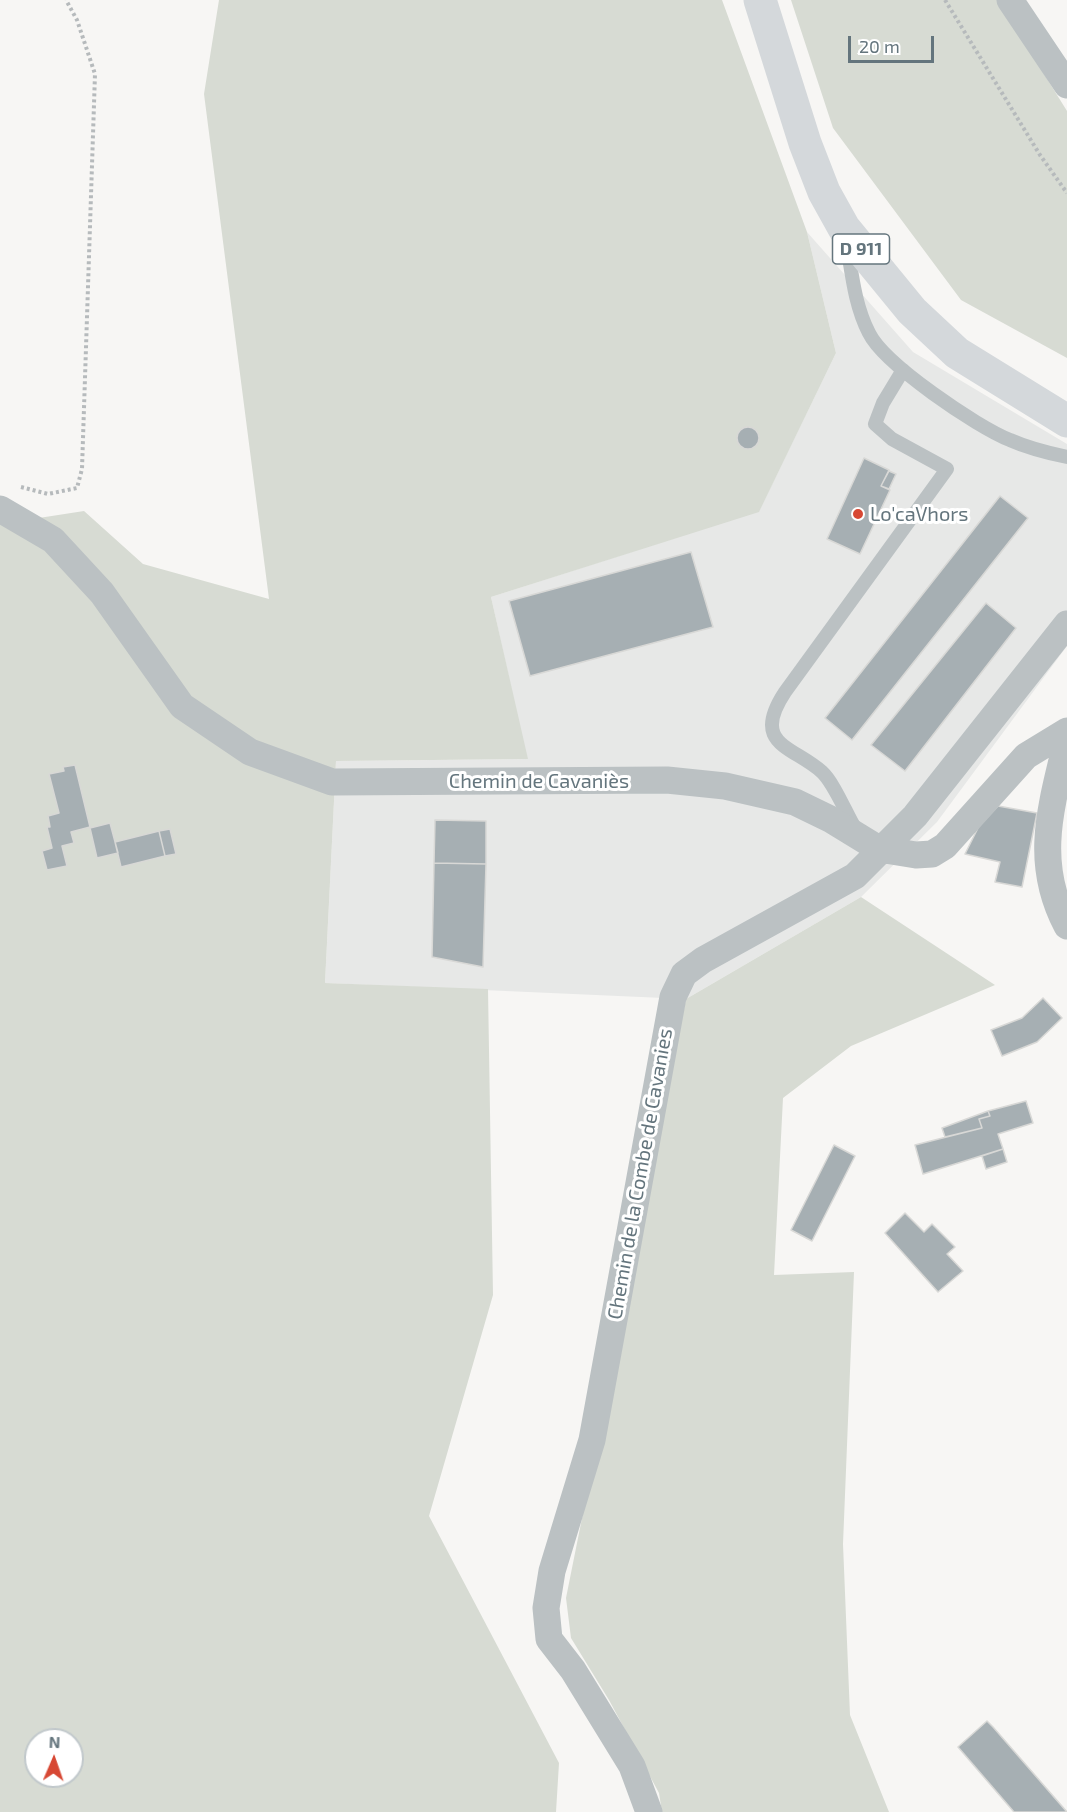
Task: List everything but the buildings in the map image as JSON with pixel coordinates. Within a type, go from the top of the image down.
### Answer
[{"type":"main road","name":"D 911","points":[[760,0],[805,143],[824,192],[844,228],[912,311],[957,353],[1067,421]]},
{"type":"street","points":[[1010,0],[1067,85]]},
{"type":"street","name":"Chemin de Cavaniès","points":[[0,509],[53,540],[102,593],[183,706],[250,752],[332,782],[666,780],[725,786],[795,802],[869,843]]},
{"type":"street","points":[[869,843],[915,816],[1067,624]]},
{"type":"street","points":[[869,843],[916,855],[932,854],[945,846],[1026,756],[1067,731]]},
{"type":"street","points":[[1067,740],[1053,808],[1047,864],[1053,895],[1067,926]]},
{"type":"street","name":"Chemin de la Combe de Cavanies","points":[[649,1812],[632,1766],[573,1670],[549,1639],[546,1608],[552,1571],[592,1440],[673,997],[684,974],[703,960],[855,876],[869,843]]},
{"type":"lane","points":[[844,228],[857,302],[870,336],[903,370],[958,411],[1009,440],[1067,457]]},
{"type":"lane","points":[[869,843],[823,773],[786,750],[776,737],[772,723],[774,708],[785,692],[947,469],[892,439],[875,424],[883,403],[903,370]]},
{"type":"path","points":[[19,487],[48,494],[77,488],[82,469],[95,74],[77,20],[66,0]]},
{"type":"path","points":[[945,0],[1040,155],[1067,193]]},
{"type":"shaded area","points":[[219,0],[722,0],[807,232],[836,353],[759,512],[491,597],[528,759],[336,761],[325,983],[488,989],[493,1295],[429,1516],[559,1763],[556,1812],[0,1812],[0,524],[84,511],[143,564],[269,599],[204,94]]},
{"type":"shaded area","points":[[791,0],[998,0],[1067,111],[1067,358],[961,300],[833,128]]},
{"type":"shaded area","points":[[807,232],[913,352],[1067,444],[1067,646],[937,822],[861,897],[686,999],[325,983],[336,761],[527,759],[491,597],[759,511],[836,353]]},
{"type":"shaded area","points":[[861,897],[995,985],[851,1046],[783,1098],[774,1275],[854,1272],[843,1544],[850,1715],[889,1812],[662,1812],[659,1793],[609,1700],[571,1638],[566,1598],[686,999]]},
{"type":"place","name":"Lo'caVhors","points":[[858,514]]}]
